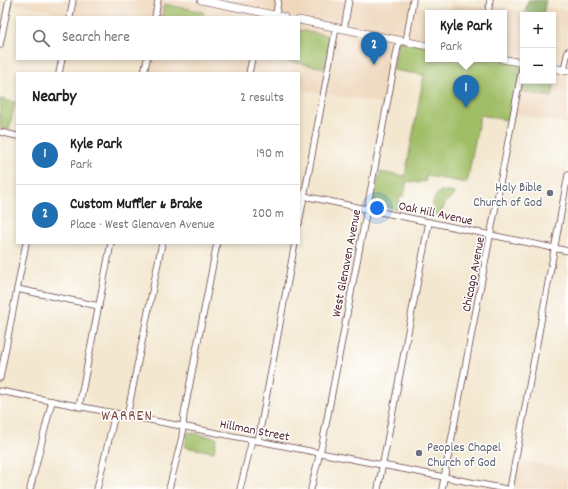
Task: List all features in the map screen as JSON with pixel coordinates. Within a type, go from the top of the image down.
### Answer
[{"type":"main road","points":[[201,0],[260,15],[280,16]]},
{"type":"main road","points":[[300,20],[425,45]]},
{"type":"main road","points":[[507,60],[520,62]]},
{"type":"main road","points":[[556,69],[566,71]]},
{"type":"street","points":[[0,45],[9,0]]},
{"type":"street","points":[[70,16],[73,0]]},
{"type":"street","points":[[155,16],[158,0]]},
{"type":"street","points":[[276,15],[278,0]]},
{"type":"street","points":[[300,214],[302,195],[340,28],[349,0]]},
{"type":"street","name":"West Glenaven Avenue","points":[[311,489],[320,453],[367,209],[402,41],[414,0]]},
{"type":"street","points":[[488,10],[490,0]]},
{"type":"street","points":[[566,71],[568,51]]},
{"type":"street","points":[[59,72],[62,60]]},
{"type":"street","points":[[144,72],[147,60]]},
{"type":"street","points":[[249,72],[252,60]]},
{"type":"street","name":"Chicago Avenue","points":[[442,489],[520,79]]},
{"type":"street","points":[[0,132],[16,136]]},
{"type":"street","points":[[510,489],[568,175]]},
{"type":"street","name":"Oak Hill Avenue","points":[[302,195],[568,251]]},
{"type":"street","points":[[378,489],[429,222]]},
{"type":"street","points":[[0,378],[26,244]]},
{"type":"street","points":[[79,407],[111,244]]},
{"type":"street","points":[[127,416],[162,244]]},
{"type":"street","points":[[169,489],[184,427],[184,414],[217,244]]},
{"type":"street","points":[[240,489],[255,441],[295,244]]},
{"type":"street","points":[[17,289],[98,306]]},
{"type":"street","name":"Hillman Street","points":[[0,391],[506,489]]},
{"type":"street","points":[[30,489],[52,401]]},
{"type":"street","points":[[97,489],[115,414]]},
{"type":"shaded area","points":[[0,0],[339,0],[349,2],[349,0],[413,0],[413,5],[439,10],[425,10],[425,62],[507,62],[507,10],[449,10],[451,3],[488,9],[489,5],[526,12],[520,12],[520,84],[556,84],[556,12],[543,12],[544,6],[568,11],[568,124],[513,114],[424,75],[393,70],[386,105],[300,89],[300,72],[144,72],[147,60],[300,60],[300,16],[70,16]]},
{"type":"shaded area","points":[[514,460],[568,469],[568,489],[510,489]]},
{"type":"green space","points":[[528,0],[546,0],[544,12],[525,12]]},
{"type":"green space","points":[[164,4],[204,12],[203,16],[162,16]]},
{"type":"green space","points":[[300,30],[330,36],[324,68],[283,60],[300,60]]},
{"type":"green space","points":[[399,41],[425,45],[425,62],[507,62],[507,60],[520,62],[520,79],[512,121],[480,115],[467,183],[426,176],[425,182],[420,181],[419,183],[407,181],[404,196],[400,196],[398,209],[373,205],[380,172],[405,176],[424,75],[393,70]]},
{"type":"green space","points":[[524,84],[554,84],[552,97],[523,92]]},
{"type":"green space","points":[[0,99],[15,102],[9,130],[0,128]]},
{"type":"green space","points":[[441,191],[456,193],[446,202],[438,219],[434,212],[433,201],[437,194]]},
{"type":"green space","points":[[188,432],[217,438],[214,452],[185,447]]},
{"type":"place","name":"Custom Muffler & Brake","points":[[374,65]]},
{"type":"place","name":"Kyle Park","points":[[466,108]]},
{"type":"place","name":"Holy Bible Church of God","points":[[550,193]]},
{"type":"place","name":"Peoples Chapel Church of God","points":[[419,453]]},
{"type":"district","name":"WARREN","points":[[127,415]]}]
